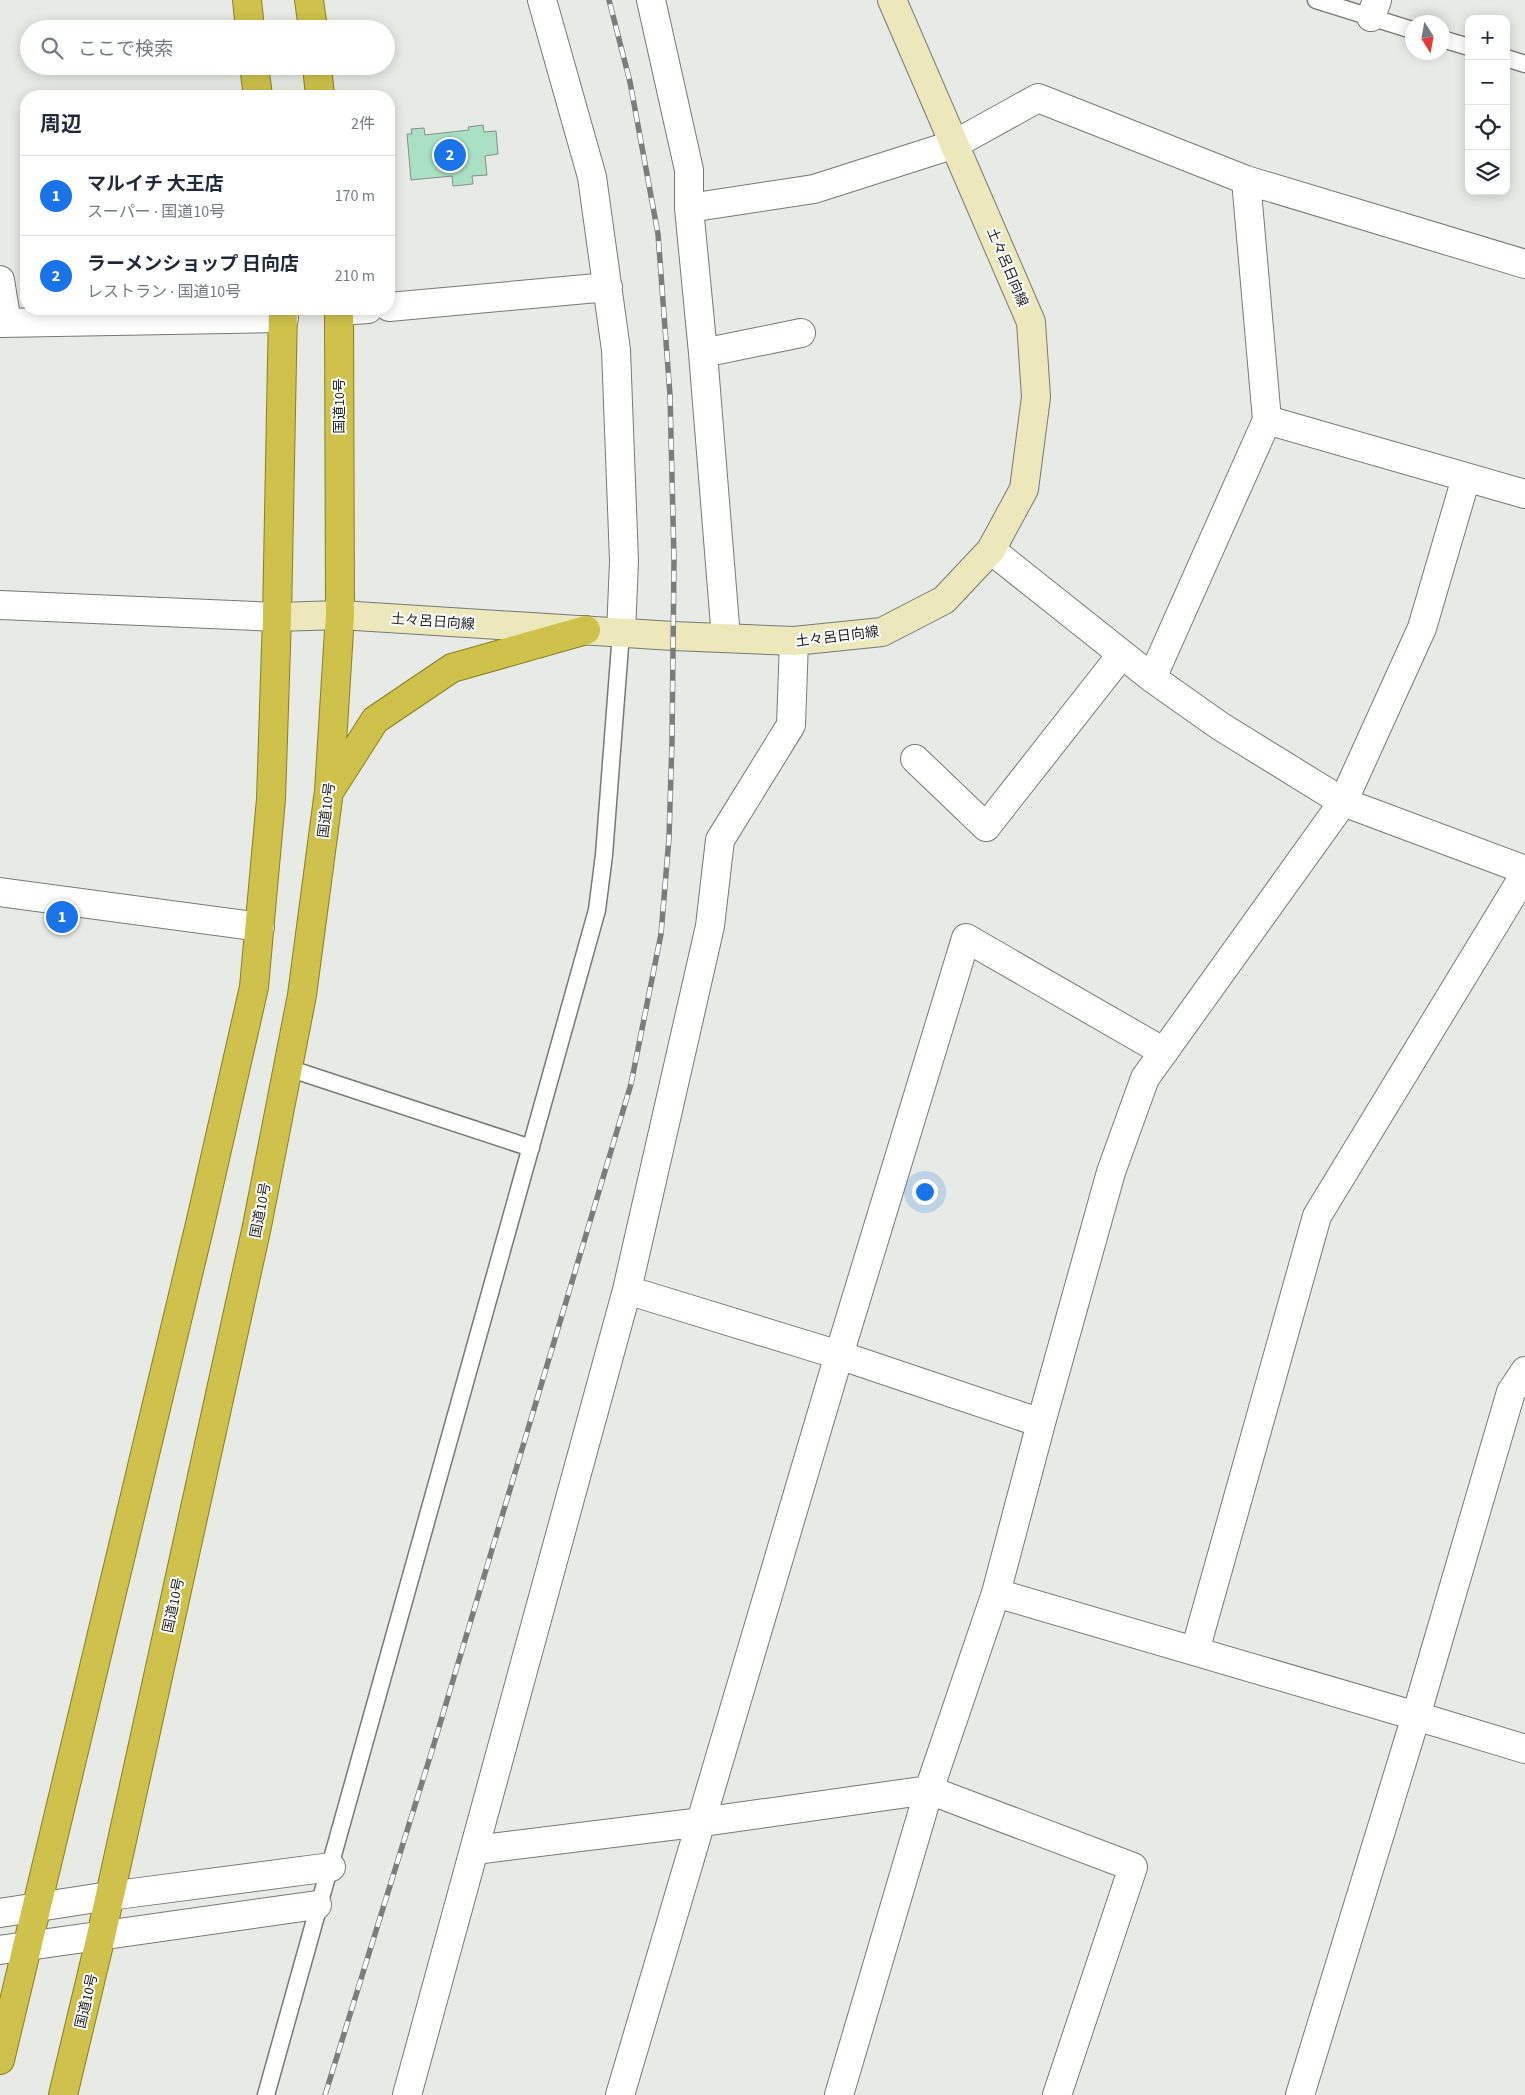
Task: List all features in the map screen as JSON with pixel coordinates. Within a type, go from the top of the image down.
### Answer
[{"type":"highway","points":[[247,0],[249,20]]},
{"type":"highway","points":[[310,0],[312,20]]},
{"type":"highway","points":[[255,75],[257,90]]},
{"type":"highway","points":[[318,75],[319,90]]},
{"type":"highway","points":[[0,2060],[254,987],[272,799],[278,617],[283,315]]},
{"type":"highway","name":"国道10号","points":[[63,2095],[101,1936],[257,1226],[302,995],[329,791],[340,615],[339,315]]},
{"type":"highway","points":[[329,791],[375,720],[452,668],[586,630]]},
{"type":"main road","name":"土々呂日向線","points":[[278,617],[340,615],[794,641],[882,632],[944,600],[991,550],[1024,489],[1036,397],[1031,322],[892,0]]},
{"type":"street","points":[[542,0],[592,177],[616,350],[624,561],[621,632]]},
{"type":"street","points":[[651,0],[689,170],[689,208],[703,352],[726,638]]},
{"type":"street","points":[[689,208],[814,189],[954,144],[1038,98],[1246,180],[1525,264]]},
{"type":"street","points":[[1152,678],[1267,420],[1246,180]]},
{"type":"street","points":[[0,280],[3,323],[227,315]]},
{"type":"street","points":[[395,306],[608,287]]},
{"type":"street","points":[[703,352],[801,334]]},
{"type":"street","points":[[1267,420],[1525,494]]},
{"type":"street","points":[[839,2095],[929,1790],[996,1593],[1111,1172],[1145,1078],[1342,802],[1422,628],[1466,478]]},
{"type":"street","points":[[991,550],[1152,678],[1220,726],[1342,802],[1525,872],[1317,1216],[1195,1651]]},
{"type":"street","points":[[0,605],[278,617]]},
{"type":"street","points":[[407,2095],[628,1290],[710,926],[720,840],[791,725],[794,641]]},
{"type":"street","points":[[915,760],[986,827],[1122,654]]},
{"type":"street","points":[[0,892],[260,927]]},
{"type":"street","points":[[620,2095],[839,1356],[966,938],[1164,1052]]},
{"type":"street","points":[[628,1290],[839,1356],[1041,1423]]},
{"type":"street","points":[[1300,2095],[1416,1716],[1511,1392],[1525,1370]]},
{"type":"street","points":[[996,1593],[1525,1749]]},
{"type":"street","points":[[475,1850],[702,1822],[929,1790],[1133,1867],[1057,2095]]},
{"type":"street","points":[[0,1913],[109,1896],[331,1867]]},
{"type":"street","points":[[0,1950],[317,1905]]},
{"type":"lane","points":[[1316,0],[1374,8],[1405,26]]},
{"type":"lane","points":[[1450,41],[1465,46]]},
{"type":"lane","points":[[1510,59],[1525,64]]},
{"type":"lane","points":[[266,2095],[317,1905],[331,1867],[597,910],[604,855],[621,632]]},
{"type":"lane","points":[[288,1068],[531,1148]]},
{"type":"building","points":[[483,125],[484,132],[496,131],[498,154],[485,156],[487,175],[472,176],[473,184],[453,186],[452,176],[411,180],[407,134],[412,134],[411,129],[424,128],[425,135],[469,130],[468,127]]},
{"type":"railway","points":[[325,2095],[434,1744],[631,1084],[661,934],[669,838],[672,741],[674,560],[670,395],[658,234],[630,82],[609,0]]},
{"type":"place","name":"ラーメンショップ 日向店","points":[[450,155]]},
{"type":"place","name":"マルイチ 大王店","points":[[62,917]]}]
